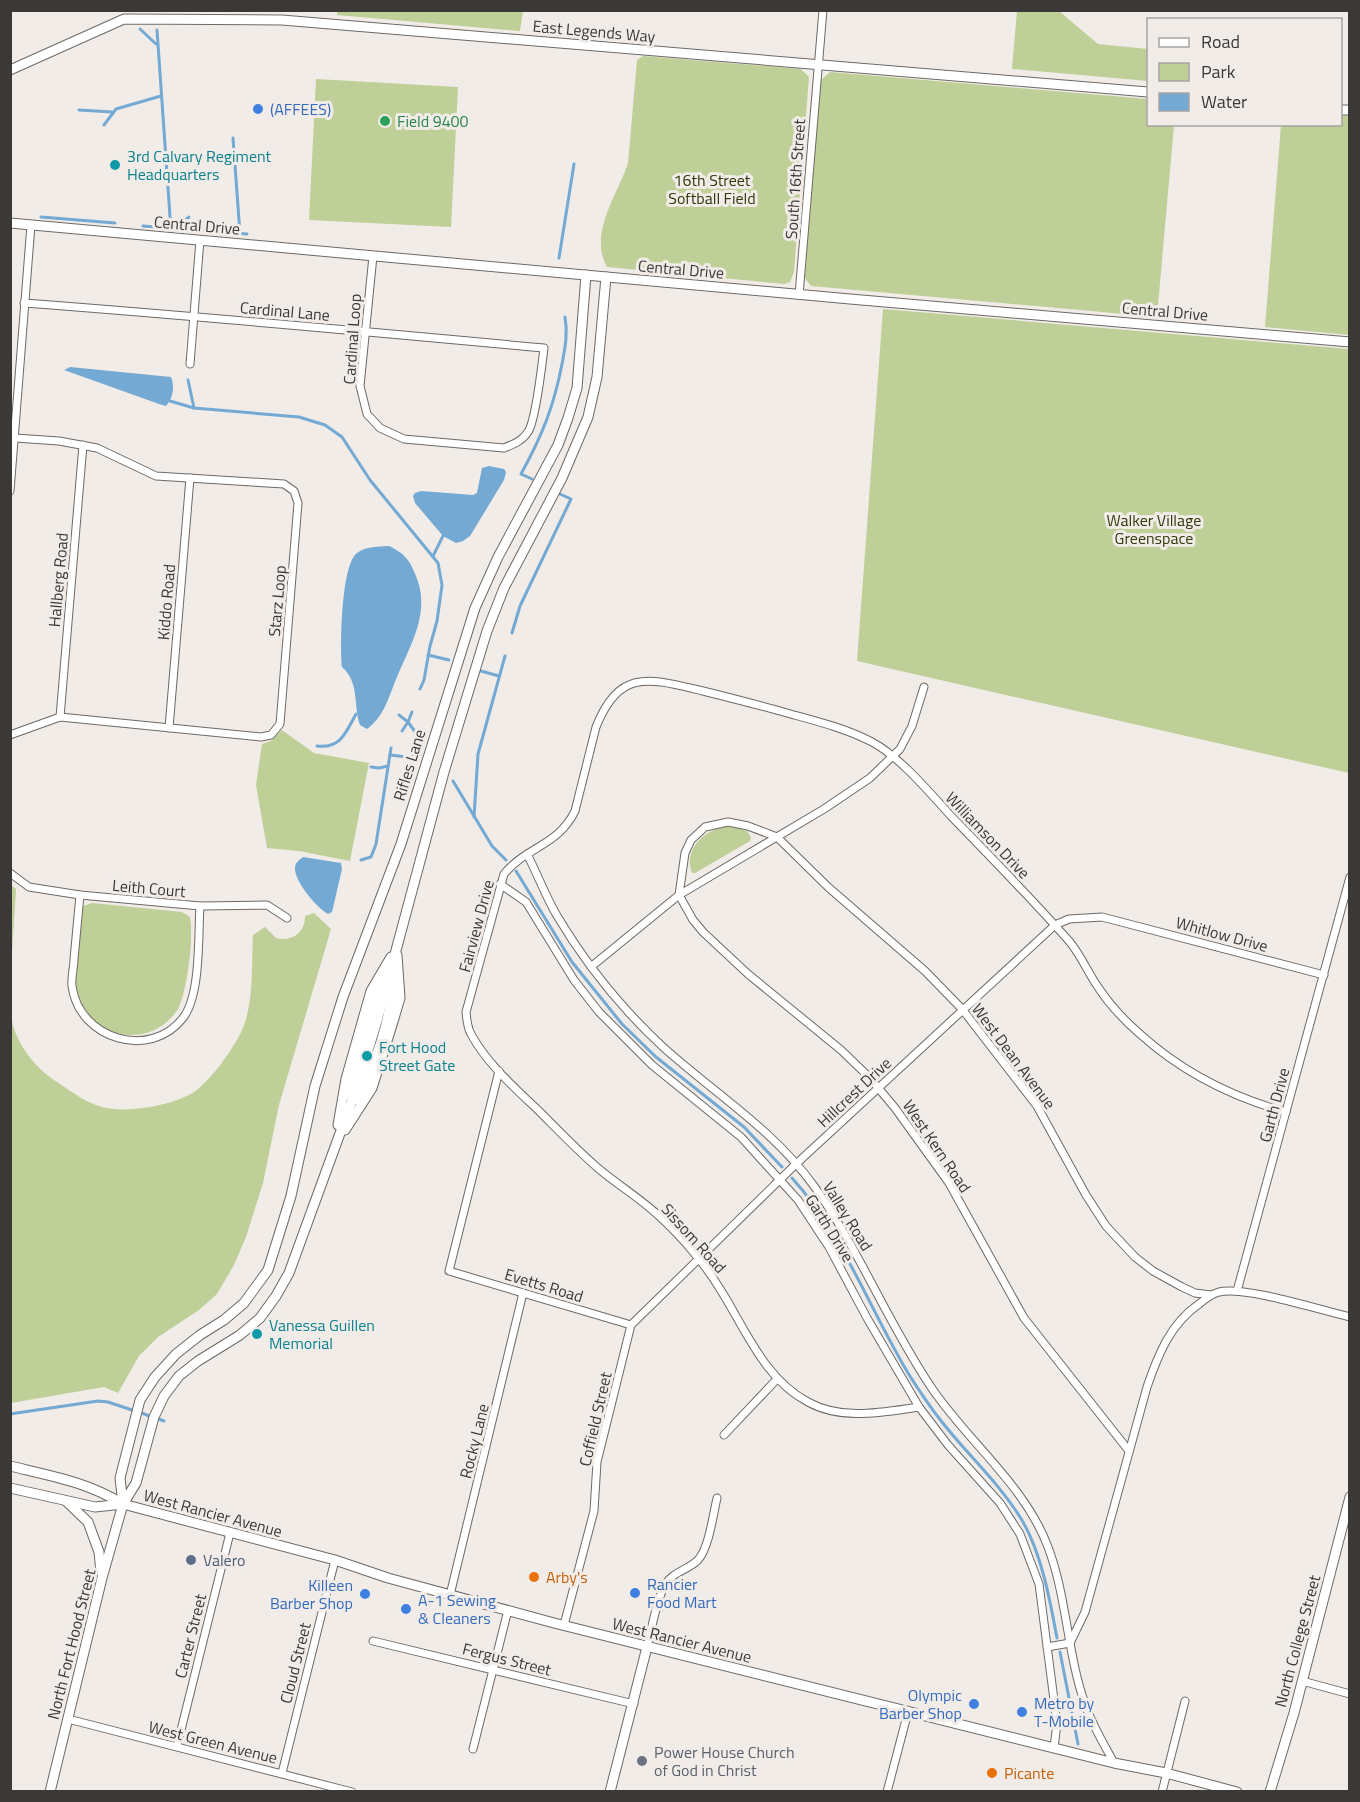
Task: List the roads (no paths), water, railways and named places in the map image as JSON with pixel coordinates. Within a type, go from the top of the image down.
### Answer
[{"type":"street","name":"South 16th Street","points":[[799,295],[823,10]]},
{"type":"street","name":"East Legends Way","points":[[10,70],[114,21],[143,15],[306,21],[1147,92]]},
{"type":"street","name":"Central Drive","points":[[10,224],[1350,342]]},
{"type":"street","points":[[10,491],[31,225]]},
{"type":"street","points":[[190,363],[200,240]]},
{"type":"street","name":"Cardinal Loop","points":[[373,256],[360,386],[367,414],[380,428],[405,439],[504,448],[517,443],[529,431],[541,375],[544,348]]},
{"type":"street","name":"Rifles Lane","points":[[268,1270],[291,1196],[317,1079],[344,997],[401,844],[475,608],[498,557],[558,445],[568,418],[578,376],[586,275]]},
{"type":"street","points":[[335,1146],[358,1084],[444,772],[487,631],[504,588],[562,478],[588,417],[597,377],[606,277]]},
{"type":"street","name":"Cardinal Lane","points":[[24,303],[544,348]]},
{"type":"street","name":"Starz Loop","points":[[10,735],[60,717],[261,737],[271,735],[280,724],[298,503],[294,491],[284,484],[156,476],[97,448],[58,441],[15,438]]},
{"type":"street","name":"Hallberg Road","points":[[60,717],[83,446]]},
{"type":"street","name":"Kiddo Road","points":[[169,728],[190,478]]},
{"type":"street","name":"Williamson Drive","points":[[614,696],[626,686],[651,680],[832,725],[873,742],[893,757],[931,795],[1055,925],[1076,950],[1109,1002],[1139,1034],[1166,1056],[1208,1083],[1252,1102],[1286,1112]]},
{"type":"street","points":[[591,966],[679,895],[870,778],[900,749],[912,726],[924,687]]},
{"type":"street","name":"Fairview Drive","points":[[467,1024],[466,1012],[504,874],[527,854],[555,838],[570,822],[575,811],[596,727],[614,696]]},
{"type":"street","points":[[679,895],[685,853],[691,840],[705,827],[728,822],[748,826],[777,837]]},
{"type":"street","name":"West Dean Avenue","points":[[777,837],[828,887],[925,971],[962,1009],[1036,1106],[1074,1175],[1107,1226],[1135,1257],[1153,1271],[1195,1293],[1211,1295]]},
{"type":"street","name":"Valley Road","points":[[527,854],[555,913],[615,998],[664,1047],[752,1119],[813,1184],[846,1234],[884,1308],[930,1386],[958,1424],[1014,1488],[1037,1522],[1048,1548],[1070,1643]]},
{"type":"street","name":"Leith Court","points":[[10,873],[29,887],[80,895],[200,906],[267,905],[287,918]]},
{"type":"street","name":"Garth Drive","points":[[1237,1291],[1350,878]]},
{"type":"street","name":"Garth Drive","points":[[500,884],[526,902],[574,980],[599,1012],[652,1065],[741,1137],[798,1200],[829,1247],[919,1407],[948,1445],[1000,1503],[1020,1534],[1039,1584],[1057,1723],[1054,1748]]},
{"type":"street","points":[[80,895],[72,986],[81,1014],[101,1032],[132,1041],[165,1035],[184,1018],[195,994],[200,906]]},
{"type":"street","name":"West Kern Road","points":[[679,895],[703,932],[748,974],[841,1050],[879,1088],[949,1184],[1023,1318],[1129,1451]]},
{"type":"street","name":"Hillcrest Drive","points":[[631,1325],[780,1179],[1055,925],[1081,917],[1102,917],[1114,920]]},
{"type":"street","name":"Whitlow Drive","points":[[1114,920],[1323,975]]},
{"type":"street","points":[[335,1146],[372,1088],[382,1058],[400,998],[397,947]]},
{"type":"street","name":"Sissom Road","points":[[467,1024],[476,1042],[499,1071],[590,1161],[658,1215],[679,1236],[719,1286],[777,1379],[808,1402],[824,1408],[868,1414],[919,1407]]},
{"type":"street","name":"Evetts Road","points":[[499,1071],[449,1271],[631,1325]]},
{"type":"street","name":"North Fort Hood Street","points":[[50,1791],[102,1578],[123,1504],[136,1483],[154,1417],[164,1396],[179,1376],[198,1361],[240,1335],[260,1318],[276,1296],[289,1273],[335,1146]]},
{"type":"street","name":"North Fort Hood Street","points":[[123,1504],[120,1478],[140,1400],[155,1377],[176,1354],[244,1303],[268,1270]]},
{"type":"street","points":[[1114,1763],[1094,1726],[1084,1701],[1070,1643],[1085,1612],[1147,1388],[1156,1359],[1168,1336],[1182,1318],[1211,1295],[1220,1292],[1237,1291],[1350,1317]]},
{"type":"street","name":"Rocky Lane","points":[[450,1595],[523,1293]]},
{"type":"street","name":"Coffield Street","points":[[564,1625],[594,1511],[597,1462],[631,1325]]},
{"type":"street","points":[[724,1435],[777,1379]]},
{"type":"street","points":[[10,1467],[58,1477],[100,1490],[123,1504]]},
{"type":"street","points":[[10,1488],[96,1507],[123,1504]]},
{"type":"street","name":"North College Street","points":[[1270,1791],[1302,1681],[1350,1497]]},
{"type":"street","points":[[610,1791],[666,1583],[678,1572],[687,1569],[700,1556],[705,1547],[717,1498]]},
{"type":"street","points":[[66,1501],[88,1522],[99,1552],[102,1578]]},
{"type":"street","name":"West Rancier Avenue","points":[[123,1504],[647,1647],[1114,1763],[1237,1791]]},
{"type":"street","name":"Carter Street","points":[[177,1746],[230,1533]]},
{"type":"street","name":"Cloud Street","points":[[282,1773],[335,1560]]},
{"type":"street","points":[[473,1749],[508,1610]]},
{"type":"street","name":"Fergus Street","points":[[373,1641],[634,1704]]},
{"type":"street","points":[[1047,1647],[1070,1643]]},
{"type":"street","points":[[1302,1681],[1350,1694]]},
{"type":"street","points":[[1162,1791],[1185,1701]]},
{"type":"street","points":[[887,1791],[908,1712]]},
{"type":"street","name":"West Green Avenue","points":[[68,1719],[282,1773],[329,1789],[352,1791]]},
{"type":"water","points":[[70,367],[171,377],[172,396],[166,406],[64,370]]},
{"type":"water","points":[[489,466],[504,469],[506,472],[504,480],[470,536],[456,543],[443,536],[415,503],[413,496],[421,491],[473,495],[477,493],[482,468]]},
{"type":"water","points":[[389,546],[399,551],[414,570],[420,589],[420,615],[413,640],[385,706],[378,718],[367,729],[360,725],[354,687],[348,673],[342,667],[341,642],[345,589],[352,560],[357,553],[368,548]]},
{"type":"water","points":[[303,857],[341,863],[342,869],[332,912],[328,914],[313,901],[298,880],[295,866]]},
{"type":"waterway","points":[[140,29],[156,44]]},
{"type":"waterway","points":[[157,30],[171,231]]},
{"type":"waterway","points":[[104,125],[116,109],[161,96]]},
{"type":"waterway","points":[[79,110],[112,112]]},
{"type":"waterway","points":[[233,138],[240,234]]},
{"type":"waterway","points":[[559,258],[574,164]]},
{"type":"waterway","points":[[41,217],[115,223]]},
{"type":"waterway","points":[[175,229],[189,217]]},
{"type":"waterway","points":[[143,226],[247,234]]},
{"type":"waterway","points":[[532,479],[521,474],[541,434],[555,394],[565,347],[565,317]]},
{"type":"waterway","points":[[188,380],[194,408],[299,417],[325,425],[342,437],[370,480],[438,563],[442,585],[437,621],[420,689]]},
{"type":"waterway","points":[[170,401],[194,408]]},
{"type":"waterway","points":[[512,633],[520,606],[571,499],[560,494]]},
{"type":"waterway","points":[[433,556],[443,536]]},
{"type":"waterway","points":[[428,655],[449,660]]},
{"type":"waterway","points":[[474,817],[478,754],[505,656]]},
{"type":"waterway","points":[[481,671],[499,676]]},
{"type":"waterway","points":[[412,712],[408,722],[416,733]]},
{"type":"waterway","points":[[317,746],[332,745],[342,738],[356,714]]},
{"type":"waterway","points":[[399,715],[408,722],[402,731]]},
{"type":"waterway","points":[[361,860],[371,857],[376,844],[391,748]]},
{"type":"waterway","points":[[390,755],[407,757],[420,755]]},
{"type":"waterway","points":[[371,767],[388,766]]},
{"type":"waterway","points":[[453,781],[492,846],[506,860]]},
{"type":"waterway","points":[[516,871],[572,962],[622,1024],[656,1057],[744,1127],[782,1167]]},
{"type":"waterway","points":[[792,1178],[810,1200],[841,1247],[920,1392],[1020,1517],[1034,1544],[1039,1560],[1057,1638]]},
{"type":"waterway","points":[[10,1414],[98,1401],[132,1410]]},
{"type":"waterway","points":[[142,1413],[149,1416]]},
{"type":"waterway","points":[[159,1419],[164,1421]]},
{"type":"waterway","points":[[1060,1652],[1078,1744]]},
{"type":"place","name":"(AFFEES)","points":[[258,109]]},
{"type":"place","name":"Field 9400","points":[[385,121]]},
{"type":"place","name":"3rd Calvary Regiment Headquarters","points":[[115,165]]},
{"type":"place","name":"Fort Hood Street Gate","points":[[367,1056]]},
{"type":"place","name":"Vanessa Guillen Memorial","points":[[257,1334]]},
{"type":"place","name":"Valero","points":[[191,1560]]},
{"type":"place","name":"Arby's","points":[[534,1577]]},
{"type":"place","name":"Rancier Food Mart","points":[[635,1593]]},
{"type":"place","name":"Killeen Barber Shop","points":[[365,1594]]},
{"type":"place","name":"A-1 Sewing & Cleaners","points":[[406,1609]]},
{"type":"place","name":"Olympic Barber Shop","points":[[974,1704]]},
{"type":"place","name":"Metro by T-Mobile","points":[[1022,1712]]},
{"type":"place","name":"Power House Church of God in Christ","points":[[642,1761]]},
{"type":"place","name":"Picante","points":[[992,1773]]},
{"type":"park label","name":"16th Street Softball Field","points":[[712,189]]},
{"type":"park label","name":"Walker Village Greenspace","points":[[1154,529]]}]
